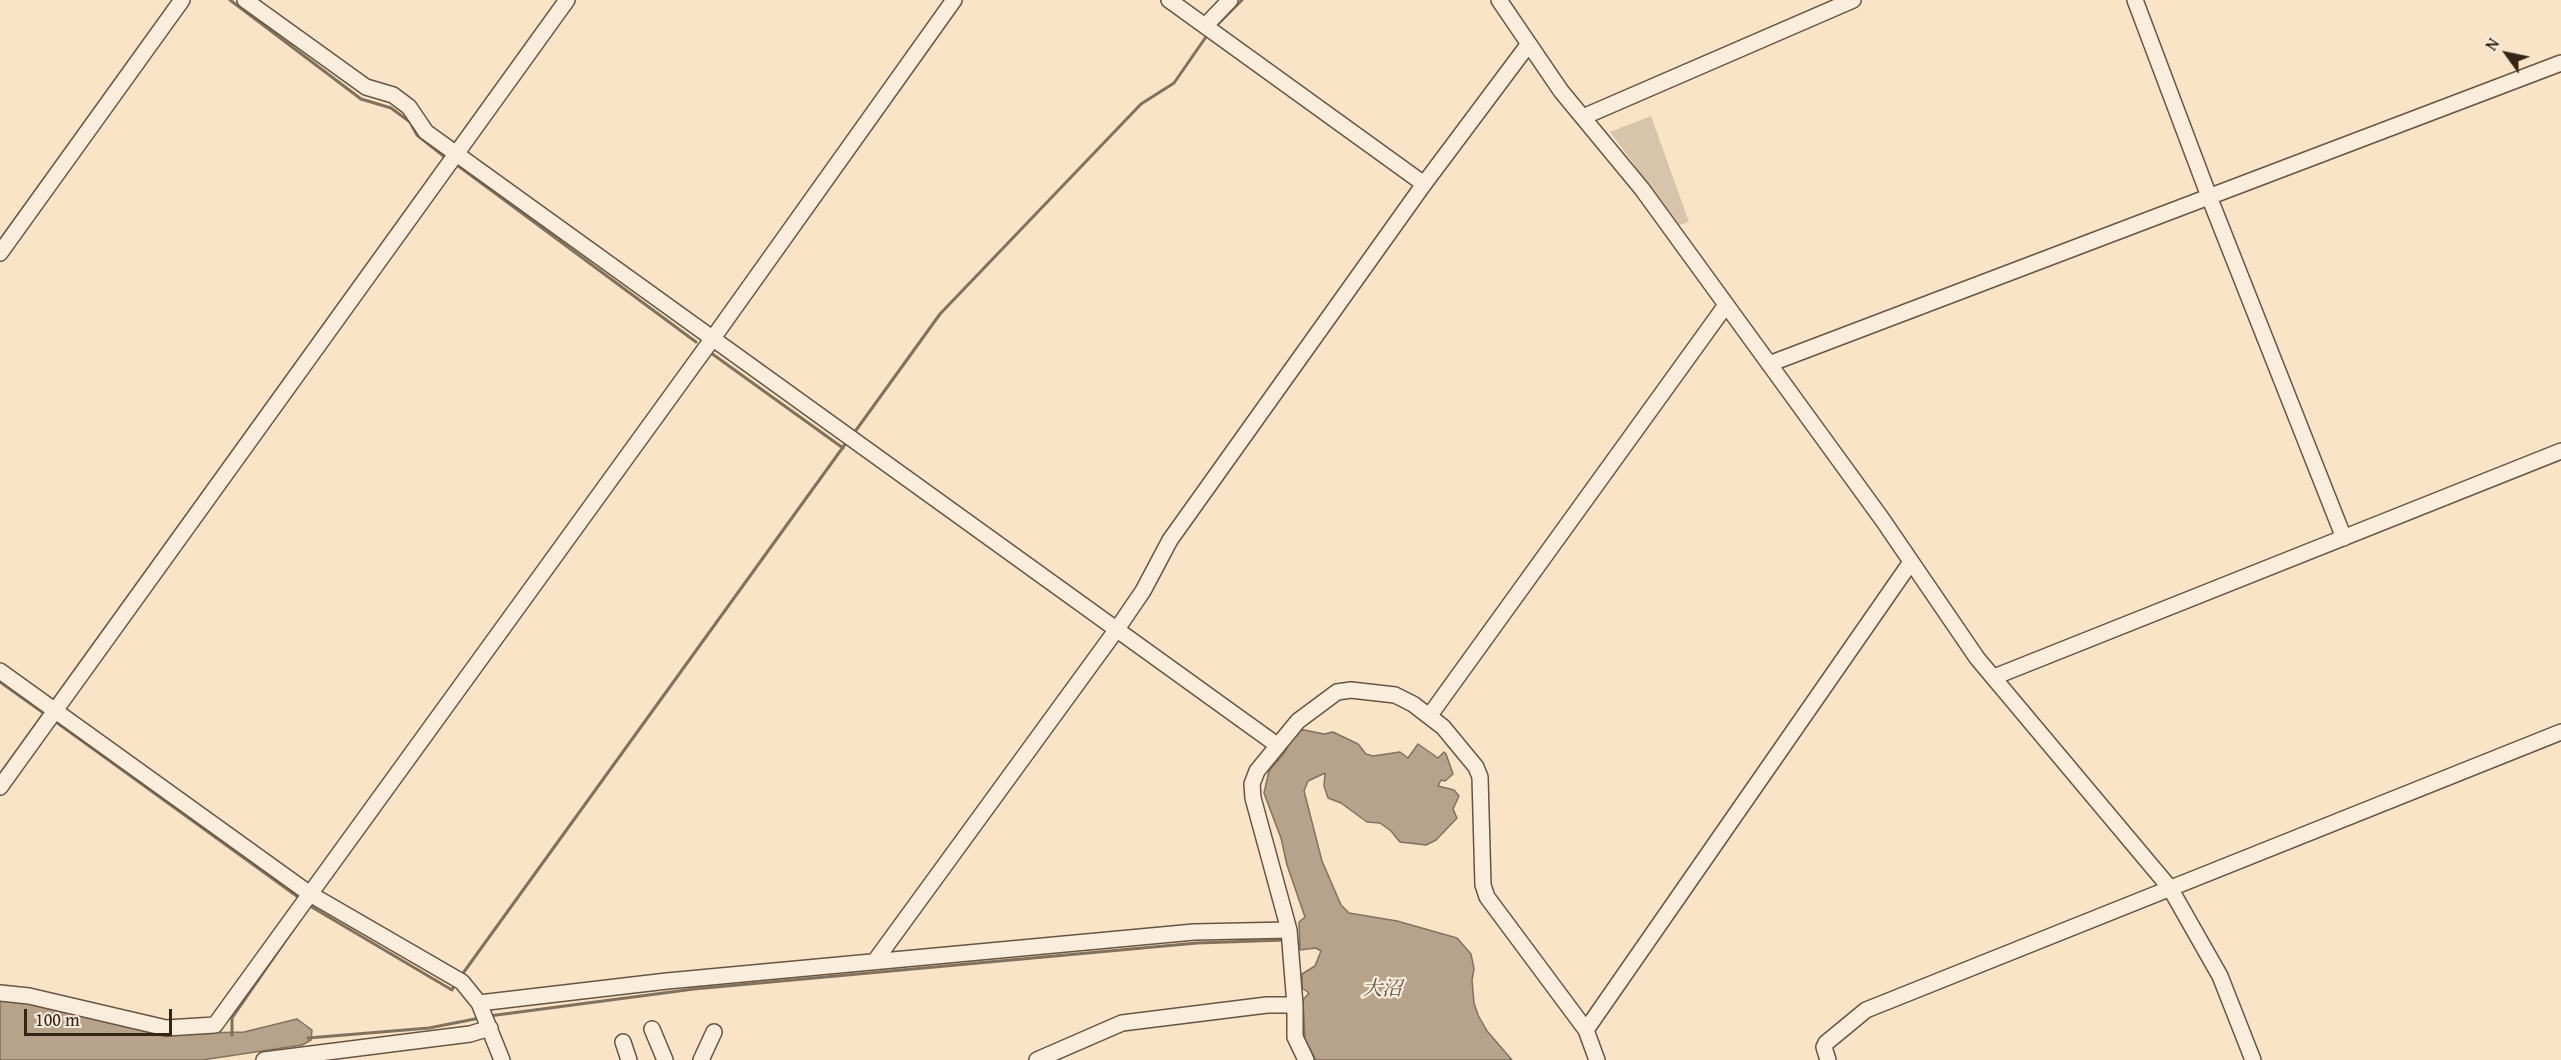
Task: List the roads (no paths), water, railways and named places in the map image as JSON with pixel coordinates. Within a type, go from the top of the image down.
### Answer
[{"type":"street","points":[[0,253],[182,0]]},
{"type":"street","points":[[245,0],[366,87],[393,95],[410,107],[426,132],[1277,745]]},
{"type":"street","points":[[0,787],[567,0]]},
{"type":"street","points":[[0,993],[29,996],[166,1028],[215,1025],[713,338],[954,0]]},
{"type":"street","points":[[1168,0],[1424,184]]},
{"type":"street","points":[[1210,30],[1230,0]]},
{"type":"street","points":[[1499,0],[1528,45],[1642,189],[1994,677],[2170,888],[2220,976],[2253,1060]]},
{"type":"street","points":[[1583,117],[1853,0]]},
{"type":"street","points":[[2135,0],[2210,199],[2344,538]]},
{"type":"street","points":[[875,961],[1117,629],[1143,591],[1170,540],[1424,184],[1528,45]]},
{"type":"street","points":[[1769,364],[2210,199],[2561,63]]},
{"type":"street","points":[[1430,715],[1726,305]]},
{"type":"street","points":[[1994,677],[2561,451]]},
{"type":"street","points":[[1586,1030],[1911,562]]},
{"type":"street","points":[[0,671],[310,894],[459,980],[484,1015],[502,1060]]},
{"type":"street","points":[[1306,1060],[1295,1037],[1290,936],[1252,798],[1252,784],[1257,771],[1298,721],[1337,692],[1351,690],[1395,695],[1430,715],[1465,751],[1480,777],[1484,885],[1487,897],[1586,1030],[1598,1060]]},
{"type":"street","points":[[1828,1060],[1824,1047],[1826,1043],[1866,1010],[2561,732]]},
{"type":"street","points":[[264,1060],[470,1034],[484,1015],[875,961],[1194,932],[1290,936]]},
{"type":"street","points":[[1037,1060],[1122,1023],[1267,1005],[1295,1005]]},
{"type":"street","points":[[652,1029],[664,1060]]},
{"type":"street","points":[[701,1060],[714,1032]]},
{"type":"street","points":[[623,1042],[628,1060]]},
{"type":"water","name":"大沼","points":[[1304,730],[1324,734],[1333,732],[1358,744],[1366,754],[1373,756],[1400,752],[1408,758],[1418,744],[1438,758],[1444,752],[1446,754],[1453,774],[1445,781],[1441,780],[1438,786],[1454,790],[1459,796],[1453,809],[1457,818],[1436,840],[1426,845],[1400,842],[1380,823],[1367,822],[1341,803],[1328,798],[1324,786],[1325,773],[1308,781],[1304,791],[1322,861],[1341,905],[1349,913],[1397,921],[1457,938],[1471,954],[1474,969],[1472,980],[1474,1003],[1478,1015],[1487,1031],[1512,1060],[1316,1060],[1305,1040],[1303,1000],[1309,993],[1302,988],[1302,974],[1315,966],[1321,951],[1316,948],[1300,950],[1299,922],[1305,917],[1287,865],[1281,838],[1264,793],[1269,771],[1285,752],[1296,731]]},
{"type":"water","points":[[0,998],[32,1001],[163,1034],[244,1032],[297,1019],[312,1030],[311,1040],[302,1045],[202,1060],[0,1060]]},
{"type":"waterway","points":[[230,0],[361,99],[391,108],[410,122],[417,135],[446,158]]},
{"type":"waterway","points":[[1215,27],[1242,0]]},
{"type":"waterway","points":[[854,433],[940,314],[1141,104],[1174,83],[1208,34]]},
{"type":"waterway","points":[[457,165],[696,342]]},
{"type":"waterway","points":[[711,353],[843,448]]},
{"type":"waterway","points":[[461,976],[846,443]]},
{"type":"waterway","points":[[0,682],[45,714]]},
{"type":"waterway","points":[[56,722],[298,897]]},
{"type":"waterway","points":[[310,906],[452,990],[455,984]]},
{"type":"waterway","points":[[232,1035],[232,1018],[297,924]]},
{"type":"waterway","points":[[489,1016],[694,989],[1197,943],[1286,940]]},
{"type":"waterway","points":[[308,1038],[429,1028],[480,1018]]}]
